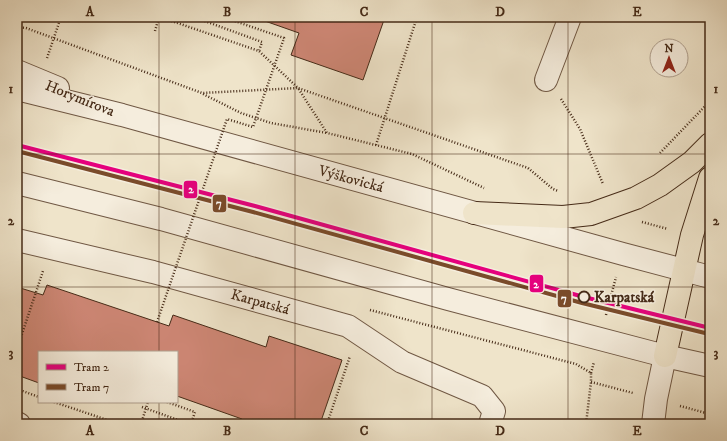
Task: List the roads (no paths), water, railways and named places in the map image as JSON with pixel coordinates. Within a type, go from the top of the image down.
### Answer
[{"type":"main road","points":[[474,213],[563,217],[591,214],[636,198],[660,185],[692,162],[710,144]]},
{"type":"main road","points":[[666,356],[692,235],[710,178]]},
{"type":"street","points":[[546,80],[570,17]]},
{"type":"street","name":"Horymírova","points":[[17,71],[122,115]]},
{"type":"street","name":"Výškovická","points":[[17,90],[122,115],[684,271],[710,276]]},
{"type":"street","points":[[17,183],[161,218],[600,339],[710,366]]},
{"type":"street","name":"Karpatská","points":[[17,240],[153,272],[348,326],[402,362],[482,396],[494,411],[490,424]]},
{"type":"street","points":[[653,424],[656,400],[666,356]]},
{"type":"tram line","name":"2","points":[[17,145],[255,206],[584,297],[710,328]]},
{"type":"tram line","name":"7","points":[[17,151],[253,212],[582,303],[709,334]]},
{"type":"place","name":"Karpatská","points":[[584,297]]}]
